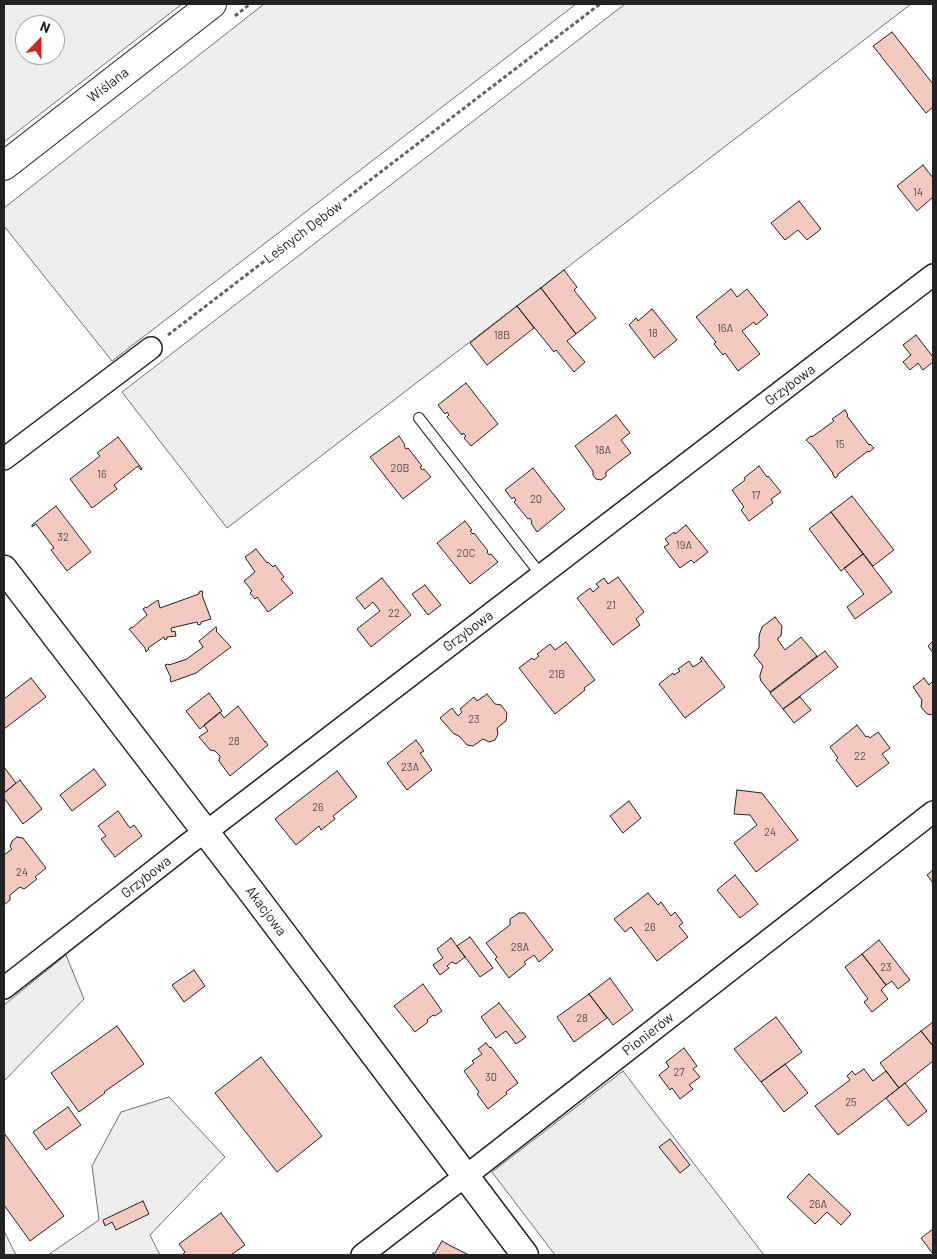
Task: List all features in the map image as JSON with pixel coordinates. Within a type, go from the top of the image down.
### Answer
[{"type":"main road","name":"Wiślana","points":[[4,166],[212,4]]},
{"type":"street","name":"Grzybowa","points":[[4,988],[192,841],[933,275]]},
{"type":"street","points":[[4,459],[151,348]]},
{"type":"street","name":"Akacjowa","points":[[4,569],[206,832],[525,1255]]},
{"type":"street","name":"Pionierów","points":[[362,1255],[933,812]]},
{"type":"lane","points":[[420,418],[541,575]]},
{"type":"path","name":"Leśnych Dębów","points":[[151,348],[600,4]]},
{"type":"shaded area","points":[[4,4],[182,4],[4,142]]},
{"type":"shaded area","points":[[264,4],[576,4],[112,361],[4,226],[4,208]]},
{"type":"shaded area","points":[[625,4],[911,4],[227,528],[122,392]]},
{"type":"shaded area","points":[[66,955],[84,999],[4,1081],[4,1005]]},
{"type":"shaded area","points":[[623,1071],[764,1255],[555,1255],[492,1172]]},
{"type":"shaded area","points":[[169,1097],[225,1157],[150,1235],[160,1255],[48,1255],[99,1220],[92,1166],[121,1112]]},
{"type":"shaded area","points":[[4,1231],[16,1255],[4,1255]]},
{"type":"building","points":[[892,32],[933,84],[933,107],[926,113],[873,46]]},
{"type":"building","points":[[923,165],[933,178],[933,197],[917,211],[897,186]]},
{"type":"building","points":[[799,201],[821,229],[807,240],[798,230],[785,240],[771,223]]},
{"type":"building","points":[[564,270],[577,287],[574,290],[596,318],[576,334],[541,288]]},
{"type":"building","points":[[541,288],[576,334],[567,341],[585,362],[574,372],[556,350],[554,352],[517,306]]},
{"type":"building","points":[[731,289],[737,297],[747,289],[768,315],[756,325],[754,322],[742,331],[760,354],[738,371],[725,353],[723,355],[714,344],[716,342],[696,317]]},
{"type":"building","points":[[517,306],[534,328],[487,365],[470,343]]},
{"type":"building","points":[[652,309],[677,340],[654,358],[629,325],[636,318],[638,321]]},
{"type":"building","points":[[916,335],[933,357],[933,362],[923,370],[918,363],[910,370],[903,362],[911,355],[903,345]]},
{"type":"building","points":[[466,383],[498,424],[471,446],[464,438],[466,436],[463,433],[462,435],[447,417],[449,415],[447,412],[445,414],[438,405]]},
{"type":"building","points":[[845,410],[847,416],[869,445],[874,448],[835,478],[811,444],[806,440],[834,421],[832,419]]},
{"type":"building","points":[[616,415],[630,433],[621,440],[631,453],[606,472],[606,476],[601,480],[596,479],[593,471],[575,446]]},
{"type":"building","points":[[399,436],[406,449],[408,448],[422,466],[420,467],[422,470],[424,469],[431,477],[403,499],[370,457]]},
{"type":"building","points":[[118,437],[142,469],[138,466],[114,485],[117,489],[92,508],[70,479],[100,456],[97,453]]},
{"type":"building","points":[[759,466],[781,492],[771,499],[773,503],[749,521],[741,510],[744,507],[732,490]]},
{"type":"building","points":[[533,468],[565,509],[537,532],[530,518],[528,519],[514,502],[516,500],[514,497],[512,499],[505,490]]},
{"type":"building","points":[[852,496],[894,550],[873,566],[831,512]]},
{"type":"building","points":[[56,506],[91,552],[67,571],[51,550],[54,548],[36,524],[32,527],[32,525]]},
{"type":"building","points":[[831,512],[863,554],[841,571],[809,529]]},
{"type":"building","points":[[465,521],[472,530],[470,531],[474,533],[489,555],[491,554],[498,562],[470,584],[437,543]]},
{"type":"building","points":[[686,525],[708,552],[694,563],[691,560],[680,568],[664,547],[669,544],[665,539]]},
{"type":"building","points":[[256,549],[267,563],[273,567],[275,565],[284,577],[281,579],[293,593],[268,612],[257,597],[255,599],[250,593],[252,591],[244,581],[255,572],[245,557]]},
{"type":"building","points":[[863,554],[892,592],[855,619],[847,607],[864,594],[844,568]]},
{"type":"building","points":[[618,577],[644,612],[636,619],[640,625],[613,645],[577,598],[590,588],[593,592],[599,587],[596,584],[604,578],[608,584]]},
{"type":"building","points":[[382,578],[411,615],[371,647],[357,629],[380,611],[373,602],[365,609],[356,598]]},
{"type":"building","points":[[425,585],[441,605],[428,615],[412,594]]},
{"type":"building","points":[[202,591],[211,619],[198,625],[197,622],[171,628],[172,632],[175,631],[176,636],[167,637],[165,640],[164,637],[148,648],[146,652],[145,648],[129,629],[147,615],[143,609],[158,600],[160,608],[199,594]]},
{"type":"building","points":[[775,617],[782,626],[781,636],[778,640],[785,650],[801,637],[817,656],[770,692],[760,678],[763,666],[754,655],[759,648],[759,636],[762,627]]},
{"type":"building","points":[[216,627],[216,631],[231,647],[196,673],[171,682],[165,665],[187,659],[203,647],[199,641]]},
{"type":"building","points":[[933,641],[933,653],[928,646]]},
{"type":"building","points":[[566,642],[595,680],[555,714],[519,668],[532,658],[534,660],[539,656],[537,654],[550,644],[555,650]]},
{"type":"building","points":[[825,651],[838,667],[783,709],[770,693]]},
{"type":"building","points":[[702,657],[725,687],[685,718],[659,684],[673,673],[674,675],[680,671],[678,669],[689,661],[693,667],[702,661],[700,659]]},
{"type":"building","points":[[31,678],[46,697],[4,729],[4,699]]},
{"type":"building","points":[[924,678],[929,685],[933,681],[933,715],[927,714],[921,707],[922,700],[913,687]]},
{"type":"building","points":[[209,693],[222,711],[200,729],[186,711]]},
{"type":"building","points":[[487,694],[495,704],[501,705],[507,713],[506,721],[497,728],[498,734],[495,740],[489,742],[483,739],[473,746],[467,745],[440,718],[452,708],[458,716],[462,712],[460,709],[474,697],[477,701]]},
{"type":"building","points":[[800,697],[811,710],[794,723],[783,709]]},
{"type":"building","points":[[238,706],[268,745],[230,776],[219,761],[220,756],[215,751],[210,750],[199,737],[208,731],[204,725],[220,712],[224,718]]},
{"type":"building","points":[[857,725],[866,737],[870,738],[878,732],[890,748],[882,754],[889,763],[857,787],[836,760],[838,758],[830,747]]},
{"type":"building","points":[[416,740],[424,751],[420,753],[432,770],[407,790],[387,763]]},
{"type":"building","points":[[4,767],[16,783],[4,793]]},
{"type":"building","points":[[94,769],[106,785],[72,811],[60,795]]},
{"type":"building","points":[[337,771],[357,797],[333,816],[335,819],[321,830],[319,826],[296,845],[275,819]]},
{"type":"building","points":[[20,780],[42,809],[23,824],[4,798],[4,793]]},
{"type":"building","points":[[737,790],[762,793],[798,840],[756,872],[734,843],[757,825],[750,815],[734,814]]},
{"type":"building","points":[[629,801],[641,818],[623,833],[610,816]]},
{"type":"building","points":[[118,811],[130,828],[134,825],[142,836],[115,857],[101,839],[106,836],[98,826]]},
{"type":"building","points":[[17,837],[23,838],[46,868],[35,877],[37,879],[24,889],[20,887],[10,895],[10,900],[4,905],[4,855],[12,849],[10,847],[12,841]]},
{"type":"building","points":[[933,870],[933,883],[927,875]]},
{"type":"building","points":[[735,875],[758,904],[740,918],[717,890]]},
{"type":"building","points":[[648,893],[658,905],[661,902],[671,916],[675,912],[683,923],[679,926],[688,937],[657,961],[631,927],[625,932],[614,919]]},
{"type":"building","points":[[519,913],[525,913],[553,950],[539,962],[534,955],[524,962],[526,964],[509,978],[495,959],[497,957],[486,943],[510,925],[510,919]]},
{"type":"building","points":[[470,937],[493,968],[480,977],[457,946]]},
{"type":"building","points":[[451,938],[465,957],[456,964],[452,962],[447,966],[449,968],[440,975],[433,965],[443,958],[437,949]]},
{"type":"building","points":[[879,940],[910,980],[898,989],[892,981],[886,985],[862,954]]},
{"type":"building","points":[[862,954],[886,985],[881,990],[888,999],[872,1012],[864,1002],[868,999],[845,967]]},
{"type":"building","points":[[194,970],[205,986],[184,1002],[172,985]]},
{"type":"building","points":[[610,978],[633,1010],[613,1025],[589,994]]},
{"type":"building","points":[[423,984],[442,1011],[435,1016],[433,1015],[427,1020],[428,1022],[415,1032],[394,1006]]},
{"type":"building","points":[[589,994],[607,1018],[574,1042],[557,1017]]},
{"type":"building","points":[[499,1003],[526,1037],[516,1044],[506,1031],[496,1038],[481,1017]]},
{"type":"building","points":[[776,1017],[802,1052],[761,1082],[734,1049]]},
{"type":"building","points":[[933,1022],[933,1046],[921,1031]]},
{"type":"building","points":[[117,1026],[144,1064],[79,1112],[51,1073]]},
{"type":"building","points":[[921,1031],[933,1046],[933,1061],[899,1088],[880,1063]]},
{"type":"building","points":[[486,1043],[518,1083],[488,1109],[464,1071],[474,1063],[472,1061],[482,1054],[478,1049]]},
{"type":"building","points":[[684,1048],[697,1066],[693,1069],[700,1077],[689,1085],[693,1089],[680,1099],[672,1088],[670,1090],[659,1075],[669,1067],[666,1062]]},
{"type":"building","points":[[261,1057],[322,1136],[277,1172],[215,1093]]},
{"type":"building","points":[[785,1064],[808,1093],[784,1112],[761,1082]]},
{"type":"building","points":[[864,1069],[873,1081],[886,1071],[899,1088],[838,1135],[815,1106],[850,1080],[847,1076],[852,1071],[855,1075]]},
{"type":"building","points":[[905,1083],[927,1111],[908,1126],[886,1098]]},
{"type":"building","points":[[68,1107],[81,1125],[46,1150],[33,1132]]},
{"type":"building","points":[[4,1133],[64,1216],[30,1241],[4,1205]]},
{"type":"building","points":[[670,1139],[690,1165],[680,1173],[659,1147]]},
{"type":"building","points":[[809,1174],[851,1214],[841,1225],[827,1212],[815,1224],[787,1197]]},
{"type":"building","points":[[143,1201],[149,1214],[116,1230],[112,1222],[105,1226],[103,1220]]},
{"type":"building","points":[[221,1213],[245,1245],[231,1255],[182,1255],[185,1252],[179,1244]]},
{"type":"building","points":[[933,1229],[933,1254],[921,1238]]},
{"type":"building","points":[[442,1241],[469,1255],[432,1255]]}]
